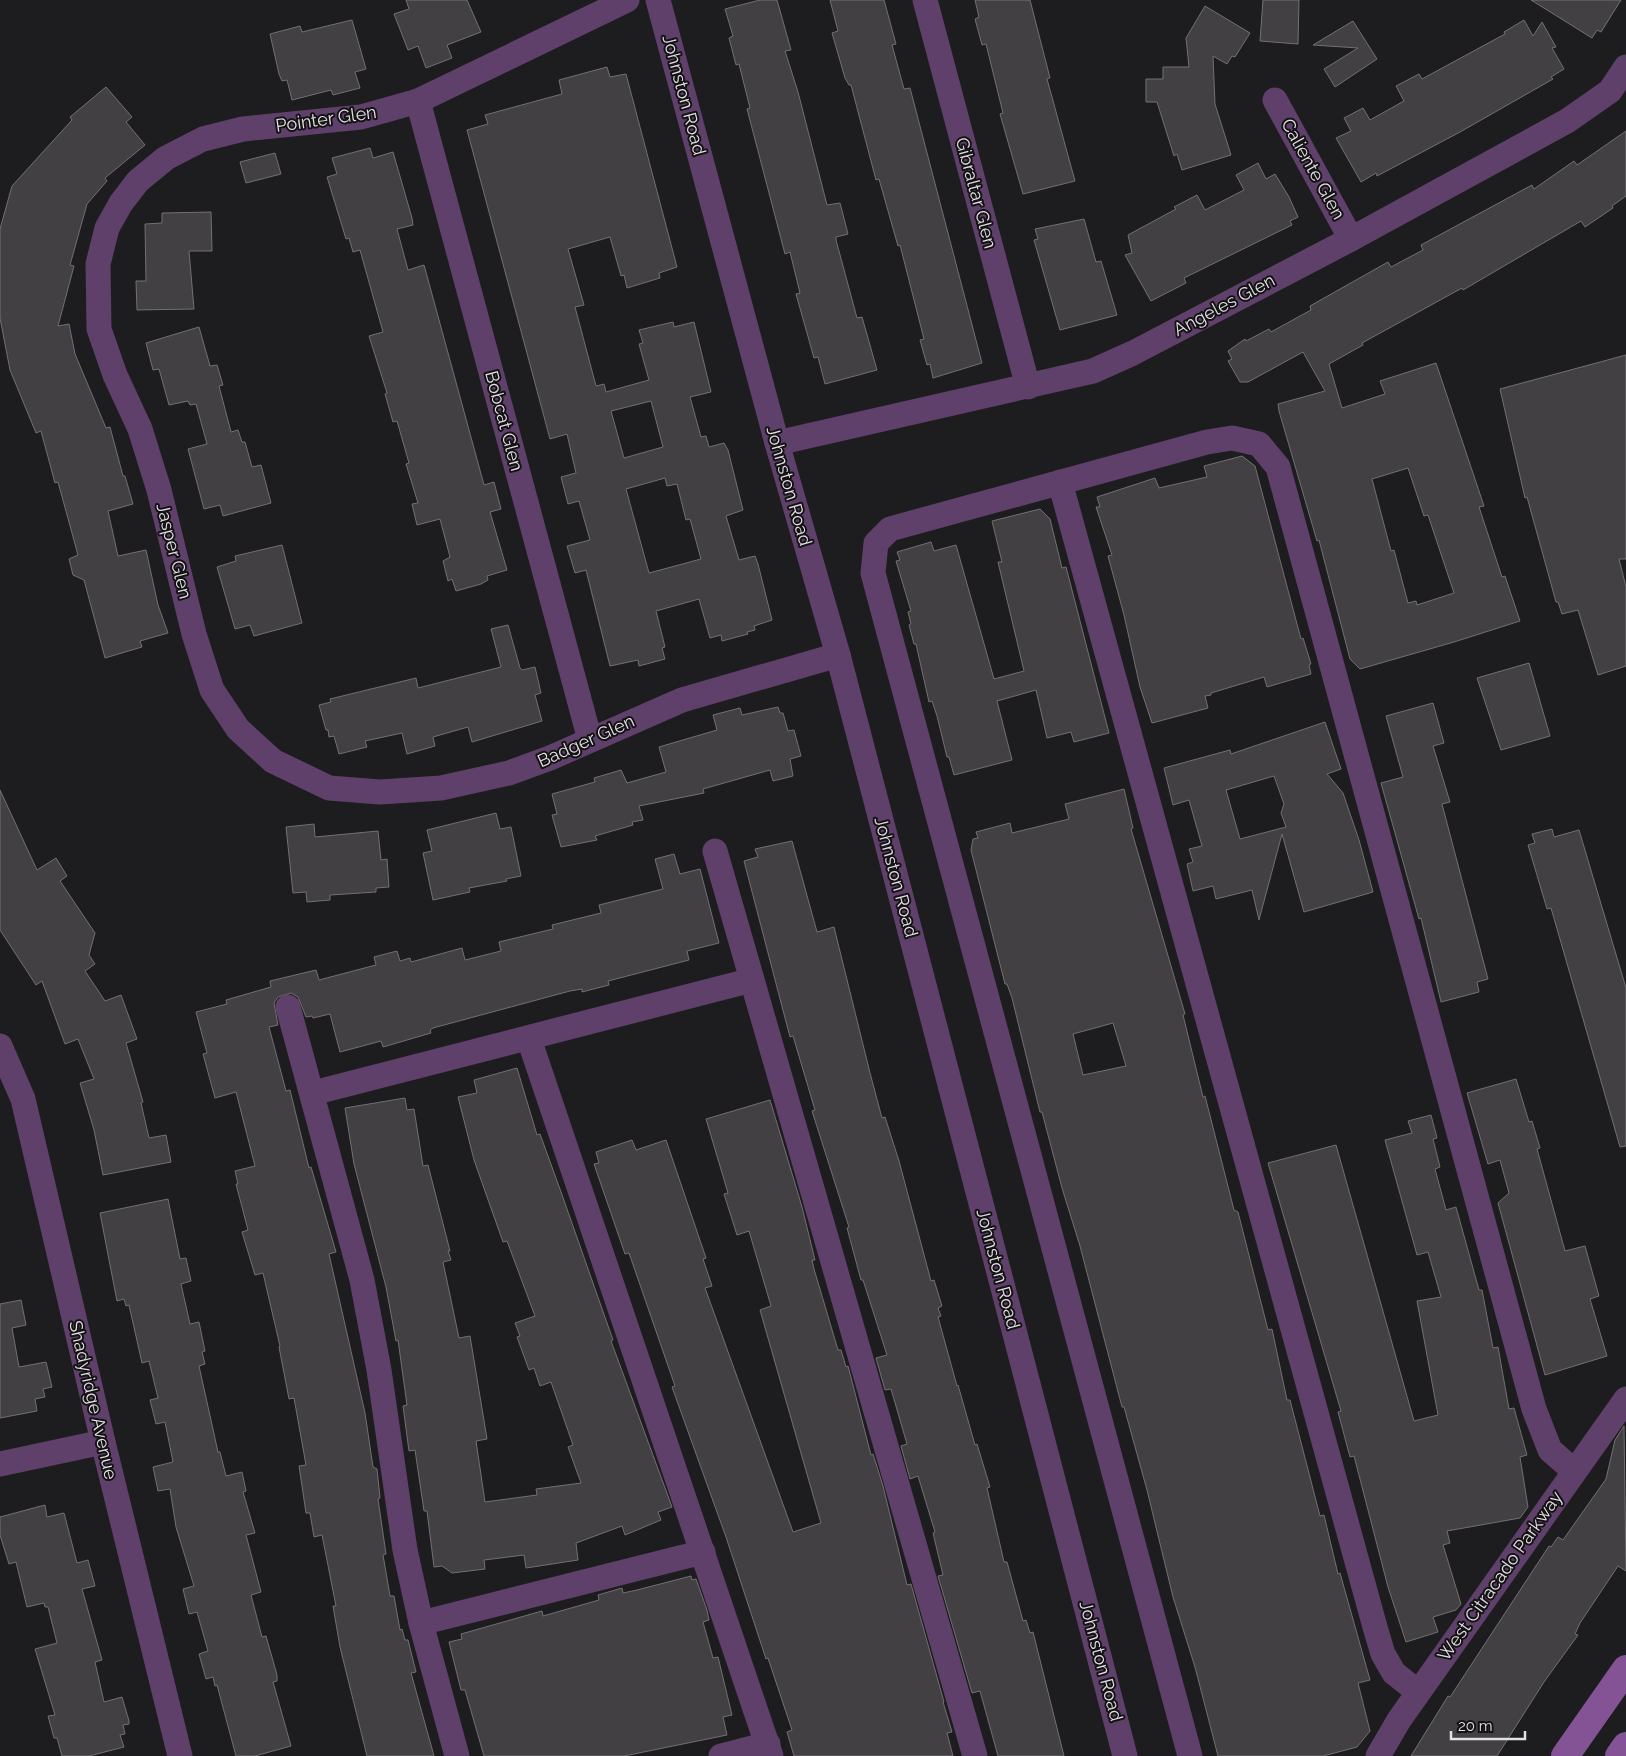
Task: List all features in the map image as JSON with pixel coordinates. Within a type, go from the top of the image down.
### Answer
[{"type":"main road","points":[[1565,1756],[1626,1670]]},
{"type":"main road","points":[[1619,1756],[1626,1746]]},
{"type":"street","name":"Pointer Glen","points":[[98,264],[107,228],[121,203],[138,181],[166,158],[203,139],[243,129],[361,117],[418,101],[627,0]]},
{"type":"street","name":"Johnston Road","points":[[658,0],[777,443],[838,654],[1126,1756]]},
{"type":"street","name":"Gibraltar Glen","points":[[924,0],[1028,387]]},
{"type":"street","name":"Angeles Glen","points":[[777,443],[1093,371],[1351,239],[1567,121],[1610,91],[1626,67]]},
{"type":"street","name":"Caliente Glen","points":[[1275,100],[1351,239]]},
{"type":"street","name":"Bobcat Glen","points":[[418,101],[590,740]]},
{"type":"street","name":"Jasper Glen","points":[[98,264],[96,298],[99,329],[115,375],[140,429],[159,490],[194,634],[212,690],[238,730],[273,761],[329,788]]},
{"type":"street","points":[[1190,1756],[873,573],[876,543],[890,529],[1206,442],[1232,438],[1259,444],[1278,467],[1534,1409],[1550,1450],[1574,1471]]},
{"type":"street","points":[[1060,482],[1375,1627],[1383,1654],[1394,1673],[1418,1692]]},
{"type":"street","name":"Badger Glen","points":[[329,788],[380,792],[441,788],[509,773],[682,700],[838,654]]},
{"type":"street","points":[[715,850],[975,1756]]},
{"type":"street","points":[[313,1093],[529,1039],[752,980]]},
{"type":"street","points":[[288,1007],[313,1093],[362,1280],[379,1370],[405,1550],[421,1623],[457,1756]]},
{"type":"street","points":[[529,1039],[770,1750],[721,1756]]},
{"type":"street","name":"Shadyridge Avenue","points":[[0,1046],[23,1099],[103,1442],[180,1756]]},
{"type":"street","name":"West Citracado Parkway","points":[[1378,1756],[1418,1692],[1626,1399]]},
{"type":"street","points":[[0,1464],[103,1442]]},
{"type":"street","points":[[421,1623],[703,1552]]},
{"type":"building","points":[[406,0],[467,0],[481,32],[447,45],[452,58],[426,68],[418,46],[408,50],[394,14],[409,9]]},
{"type":"building","points":[[760,0],[777,0],[791,50],[785,51],[798,92],[827,205],[840,203],[848,234],[836,237],[836,240],[857,318],[862,317],[877,370],[825,384],[818,357],[814,358],[796,294],[800,293],[790,252],[785,254],[747,109],[750,108],[739,64],[736,65],[729,38],[733,36],[725,9]]},
{"type":"building","points":[[830,0],[884,0],[896,44],[892,45],[904,89],[910,88],[982,363],[933,378],[930,364],[927,365],[920,340],[924,339],[900,245],[898,246],[879,179],[876,180],[851,85],[849,85],[845,78],[832,33],[838,31]]},
{"type":"building","points":[[975,0],[1030,0],[1050,78],[1047,79],[1075,181],[1023,194],[1000,114],[1003,113],[986,44],[982,45],[975,19],[979,17]]},
{"type":"building","points":[[1263,0],[1299,0],[1298,44],[1260,41]]},
{"type":"building","points":[[1531,0],[1621,0],[1601,32],[1597,30],[1592,38]]},
{"type":"building","points":[[1205,6],[1250,33],[1235,57],[1232,56],[1227,64],[1213,56],[1215,104],[1231,155],[1182,170],[1177,154],[1174,156],[1157,102],[1146,102],[1146,79],[1163,79],[1163,67],[1189,67],[1186,38]]},
{"type":"building","points":[[352,20],[366,69],[355,72],[360,88],[333,95],[331,90],[292,100],[287,80],[282,81],[279,74],[270,34],[300,26],[302,32]]},
{"type":"building","points":[[1524,20],[1533,36],[1542,22],[1556,47],[1552,48],[1564,69],[1551,77],[1553,79],[1460,132],[1377,176],[1376,173],[1361,182],[1336,138],[1351,131],[1344,118],[1363,108],[1370,120],[1404,101],[1396,86],[1419,74],[1422,79],[1505,34],[1504,32]]},
{"type":"building","points":[[1353,21],[1377,59],[1335,87],[1324,69],[1358,48],[1313,45]]},
{"type":"building","points":[[607,67],[610,77],[626,74],[677,267],[659,273],[660,278],[627,288],[624,275],[621,276],[610,237],[568,249],[584,305],[575,307],[596,386],[604,384],[606,392],[649,380],[639,344],[643,343],[639,330],[673,322],[674,327],[694,322],[711,392],[690,397],[701,437],[706,436],[709,447],[724,443],[728,450],[743,510],[726,516],[739,560],[755,556],[772,620],[754,626],[755,630],[747,632],[748,634],[722,641],[721,635],[710,638],[699,599],[656,611],[665,647],[662,648],[665,659],[639,666],[638,660],[610,666],[586,570],[575,573],[567,546],[590,540],[579,501],[568,504],[561,477],[576,473],[567,434],[550,439],[467,130],[488,124],[485,115],[562,94],[559,80]],"holes":[[[651,401],[663,447],[624,458],[611,411]],[[665,478],[667,486],[677,484],[686,520],[690,519],[701,559],[649,573],[626,489]]]},
{"type":"building","points":[[106,87],[132,117],[126,122],[145,145],[105,178],[107,181],[87,204],[70,265],[74,266],[58,326],[69,324],[75,354],[106,428],[110,427],[123,476],[125,476],[133,504],[108,511],[118,556],[146,550],[158,605],[168,633],[140,641],[142,647],[105,658],[84,580],[73,575],[69,559],[78,555],[58,482],[55,483],[41,431],[36,433],[10,370],[0,318],[0,229],[12,186],[72,120],[70,117]]},
{"type":"building","points":[[1626,131],[1626,196],[1612,206],[1613,208],[1585,227],[1581,221],[1463,290],[1462,288],[1362,343],[1363,345],[1329,364],[1342,408],[1385,394],[1380,381],[1436,363],[1484,506],[1479,507],[1502,577],[1505,576],[1520,621],[1360,669],[1350,659],[1319,540],[1317,541],[1278,404],[1325,391],[1303,352],[1248,382],[1240,382],[1228,361],[1232,359],[1228,351],[1245,339],[1246,341],[1269,329],[1271,332],[1311,310],[1310,306],[1388,262],[1391,267],[1423,250],[1421,245],[1532,185],[1534,189],[1574,161],[1577,165]],"holes":[[[1408,468],[1424,516],[1428,515],[1454,593],[1417,605],[1416,601],[1408,603],[1394,550],[1391,551],[1372,479]]]},
{"type":"building","points":[[370,148],[373,158],[393,152],[413,225],[397,229],[408,270],[424,265],[484,485],[494,482],[501,509],[490,512],[507,570],[487,576],[488,580],[481,584],[456,591],[452,579],[448,581],[443,561],[450,557],[440,519],[417,525],[412,504],[418,503],[406,464],[409,463],[397,421],[393,422],[385,394],[387,393],[369,336],[383,332],[360,250],[353,252],[349,238],[346,239],[327,177],[337,174],[332,158]]},
{"type":"building","points":[[275,153],[281,174],[246,183],[240,162]]},
{"type":"building","points":[[1258,163],[1266,179],[1275,174],[1289,197],[1298,217],[1290,221],[1292,225],[1184,278],[1186,283],[1151,301],[1125,255],[1132,253],[1128,235],[1176,209],[1174,207],[1197,195],[1205,210],[1244,190],[1236,175]]},
{"type":"building","points":[[211,212],[212,251],[189,251],[194,309],[137,310],[136,281],[146,281],[145,224],[162,223],[162,213]]},
{"type":"building","points":[[1084,219],[1096,262],[1101,261],[1117,315],[1060,330],[1034,240],[1038,239],[1035,229]]},
{"type":"building","points":[[199,327],[210,366],[217,365],[223,385],[219,386],[231,432],[238,430],[242,442],[245,442],[252,467],[261,465],[271,503],[223,516],[220,505],[204,509],[188,449],[207,444],[196,404],[190,405],[188,401],[169,405],[159,369],[153,370],[146,343]]},
{"type":"building","points":[[1626,355],[1626,559],[1619,559],[1626,587],[1626,666],[1598,675],[1578,610],[1562,614],[1558,602],[1556,602],[1527,497],[1525,498],[1500,389]]},
{"type":"building","points":[[1242,456],[1255,466],[1301,639],[1303,638],[1311,664],[1309,665],[1311,674],[1267,687],[1264,677],[1211,693],[1211,695],[1205,696],[1208,708],[1152,723],[1140,687],[1124,615],[1108,556],[1112,555],[1096,507],[1100,507],[1097,497],[1155,478],[1159,488],[1207,477],[1204,466]]},
{"type":"building","points":[[1040,509],[1050,519],[1062,568],[1066,567],[1109,733],[1074,742],[1071,732],[1047,738],[1036,690],[997,701],[1012,760],[954,775],[949,757],[947,757],[932,701],[929,702],[916,644],[914,644],[909,625],[911,624],[908,612],[911,611],[896,561],[900,560],[897,552],[931,542],[934,551],[956,545],[994,679],[1024,671],[998,562],[1002,562],[992,521]]},
{"type":"building","points":[[282,545],[302,623],[254,636],[250,625],[235,629],[217,567],[236,561],[235,556]]},
{"type":"building","points":[[508,625],[520,668],[522,670],[535,667],[541,693],[535,695],[542,721],[472,742],[468,727],[433,737],[435,746],[407,754],[402,733],[365,741],[367,747],[339,754],[334,736],[329,737],[328,730],[326,730],[319,705],[331,702],[330,699],[416,678],[418,688],[501,667],[491,629]]},
{"type":"building","points":[[1529,663],[1550,736],[1501,750],[1477,678]]},
{"type":"building","points":[[1433,703],[1444,743],[1433,746],[1450,802],[1442,804],[1488,979],[1477,982],[1479,992],[1441,1002],[1421,918],[1419,919],[1381,783],[1403,777],[1386,716]]},
{"type":"building","points":[[778,707],[780,713],[783,713],[788,731],[794,730],[801,756],[790,759],[793,776],[773,781],[770,770],[703,789],[704,793],[639,806],[643,820],[632,822],[633,825],[595,836],[597,840],[561,847],[552,815],[557,814],[552,794],[595,782],[594,778],[621,770],[627,783],[666,772],[659,747],[717,730],[713,715],[740,708],[742,715]]},
{"type":"building","points":[[1325,722],[1341,769],[1327,774],[1343,793],[1359,840],[1373,892],[1304,912],[1282,834],[1259,920],[1252,890],[1216,899],[1213,886],[1193,891],[1187,864],[1193,862],[1189,849],[1202,846],[1189,800],[1173,805],[1164,768],[1230,750],[1231,754]],"holes":[[[1274,776],[1284,804],[1281,813],[1286,827],[1240,839],[1226,790]]]},
{"type":"building","points":[[1124,789],[1133,828],[1131,829],[1185,1014],[1183,1015],[1203,1097],[1205,1096],[1234,1210],[1238,1212],[1268,1330],[1272,1329],[1287,1400],[1290,1400],[1320,1516],[1324,1515],[1338,1574],[1340,1573],[1370,1680],[1358,1683],[1370,1731],[1357,1747],[1323,1756],[1218,1756],[1195,1667],[1173,1597],[1147,1490],[1124,1407],[1122,1407],[1080,1246],[1042,1112],[1040,1112],[1012,998],[1007,984],[1005,984],[971,850],[973,839],[978,838],[976,832],[1010,823],[1012,833],[1069,819],[1065,804]],"holes":[[[1113,1023],[1126,1066],[1083,1075],[1073,1034]]]},
{"type":"building","points":[[0,790],[37,870],[56,858],[67,876],[60,881],[95,933],[89,955],[95,964],[85,971],[105,1001],[121,995],[137,1039],[126,1043],[143,1102],[141,1103],[149,1138],[166,1135],[171,1162],[103,1175],[94,1130],[80,1083],[94,1079],[78,1039],[65,1044],[42,981],[36,985],[0,930]]},
{"type":"building","points":[[496,813],[500,829],[511,827],[521,876],[506,879],[507,881],[469,888],[470,892],[433,900],[423,853],[432,851],[427,830]]},
{"type":"building","points":[[314,824],[315,837],[378,831],[381,860],[387,859],[389,887],[376,888],[376,892],[330,895],[330,900],[307,902],[306,892],[293,893],[286,827]]},
{"type":"building","points":[[1552,829],[1554,837],[1579,830],[1626,988],[1626,1146],[1620,1147],[1551,908],[1547,909],[1528,845],[1535,843],[1532,834]]},
{"type":"building","points":[[792,841],[817,932],[834,927],[882,1118],[885,1117],[899,1161],[931,1281],[934,1280],[942,1306],[938,1308],[941,1316],[938,1317],[975,1445],[977,1444],[990,1487],[987,1488],[1004,1562],[1007,1562],[1023,1621],[1026,1620],[1030,1633],[1033,1632],[1064,1756],[998,1756],[980,1691],[972,1693],[938,1576],[943,1575],[933,1533],[935,1532],[918,1476],[910,1479],[901,1446],[907,1444],[891,1389],[885,1390],[876,1358],[887,1355],[863,1280],[861,1280],[847,1228],[849,1227],[812,1111],[815,1110],[793,1036],[790,1037],[744,861],[758,857],[755,849]]},
{"type":"building","points":[[674,854],[680,874],[700,869],[719,943],[687,951],[689,960],[608,981],[609,985],[582,992],[582,989],[570,991],[433,1028],[430,1030],[431,1033],[383,1047],[381,1041],[340,1052],[330,1014],[313,1018],[312,1016],[306,1017],[298,997],[291,993],[278,997],[274,1003],[278,1025],[269,1027],[286,1091],[290,1090],[309,1168],[311,1167],[336,1252],[329,1254],[365,1413],[373,1467],[377,1469],[380,1498],[378,1499],[386,1554],[383,1555],[390,1596],[394,1596],[400,1630],[402,1629],[405,1640],[408,1640],[416,1672],[411,1673],[434,1756],[367,1756],[340,1647],[333,1606],[336,1606],[322,1535],[314,1537],[310,1513],[306,1513],[299,1466],[306,1465],[294,1398],[289,1399],[280,1346],[263,1273],[255,1275],[242,1232],[248,1230],[236,1184],[238,1184],[235,1171],[255,1166],[236,1092],[215,1098],[203,1054],[207,1053],[196,1012],[227,1004],[226,1000],[271,987],[270,981],[316,970],[319,980],[376,965],[374,957],[397,951],[400,961],[410,958],[411,962],[462,948],[465,960],[501,951],[499,942],[553,929],[552,925],[601,913],[599,905],[663,889],[655,859]]},
{"type":"building","points":[[517,1068],[537,1135],[540,1134],[613,1340],[611,1341],[672,1507],[658,1512],[661,1520],[625,1535],[622,1526],[576,1543],[578,1560],[526,1568],[524,1555],[484,1560],[485,1569],[452,1573],[442,1566],[434,1567],[427,1511],[424,1511],[415,1450],[409,1451],[403,1406],[407,1405],[398,1340],[396,1341],[386,1287],[354,1164],[345,1108],[405,1098],[407,1110],[414,1109],[423,1166],[428,1165],[450,1251],[448,1251],[451,1260],[443,1262],[459,1338],[470,1336],[487,1439],[476,1441],[485,1502],[537,1495],[536,1489],[581,1483],[568,1447],[573,1445],[551,1382],[540,1386],[534,1368],[529,1370],[517,1337],[520,1336],[515,1323],[535,1316],[507,1241],[503,1242],[474,1160],[458,1097],[477,1093],[474,1080]]},
{"type":"building","points":[[1516,1079],[1529,1122],[1532,1121],[1540,1148],[1537,1149],[1565,1251],[1585,1246],[1599,1296],[1590,1299],[1607,1356],[1545,1375],[1498,1203],[1509,1193],[1500,1160],[1488,1164],[1467,1093]]},
{"type":"building","points":[[770,1100],[802,1207],[815,1260],[812,1260],[814,1269],[838,1350],[841,1350],[846,1367],[848,1366],[871,1455],[873,1454],[883,1486],[907,1585],[911,1584],[944,1702],[952,1732],[947,1733],[953,1756],[794,1756],[787,1732],[792,1730],[768,1658],[766,1659],[726,1537],[672,1387],[675,1386],[629,1253],[625,1254],[594,1164],[599,1163],[596,1152],[632,1140],[636,1150],[666,1140],[706,1258],[703,1259],[712,1286],[705,1288],[793,1532],[821,1523],[760,1310],[771,1306],[749,1231],[737,1235],[724,1194],[728,1193],[706,1119]]},
{"type":"building","points":[[1431,1115],[1437,1138],[1433,1139],[1440,1167],[1435,1169],[1446,1210],[1456,1207],[1479,1290],[1482,1290],[1493,1348],[1498,1347],[1509,1409],[1514,1408],[1527,1455],[1520,1457],[1528,1507],[1520,1518],[1447,1531],[1450,1543],[1443,1545],[1461,1604],[1456,1610],[1433,1617],[1438,1632],[1406,1642],[1388,1587],[1354,1456],[1350,1457],[1338,1412],[1341,1411],[1268,1163],[1336,1145],[1414,1421],[1438,1415],[1417,1301],[1441,1297],[1428,1252],[1417,1255],[1385,1140],[1412,1133],[1408,1121]]},
{"type":"building","points":[[168,1199],[180,1259],[186,1258],[191,1281],[181,1284],[190,1324],[199,1322],[205,1351],[202,1352],[205,1364],[199,1366],[218,1452],[220,1452],[226,1476],[242,1472],[246,1491],[243,1492],[255,1533],[246,1535],[261,1592],[251,1595],[262,1637],[266,1636],[277,1675],[277,1681],[273,1682],[291,1746],[255,1756],[236,1756],[217,1685],[215,1686],[213,1677],[206,1679],[199,1654],[208,1651],[197,1612],[189,1614],[183,1589],[194,1586],[176,1527],[170,1489],[158,1491],[153,1467],[173,1462],[165,1422],[156,1424],[150,1400],[158,1398],[149,1361],[142,1363],[129,1305],[126,1306],[124,1299],[117,1301],[100,1213]]},
{"type":"building","points":[[21,1300],[26,1325],[12,1328],[19,1367],[46,1362],[52,1387],[43,1389],[45,1397],[35,1399],[37,1411],[0,1418],[0,1304]]},
{"type":"building","points":[[1624,1426],[1626,1571],[1618,1566],[1580,1623],[1575,1634],[1578,1635],[1544,1682],[1497,1756],[1411,1756],[1448,1696],[1450,1697],[1549,1546],[1551,1547],[1558,1537],[1563,1540],[1606,1479],[1615,1440]]},
{"type":"building","points":[[45,1505],[47,1517],[64,1513],[77,1563],[88,1560],[95,1586],[82,1589],[102,1660],[95,1662],[104,1702],[122,1697],[129,1721],[129,1724],[123,1725],[125,1734],[120,1735],[124,1747],[89,1756],[62,1756],[57,1738],[54,1738],[48,1716],[55,1715],[35,1649],[57,1643],[48,1607],[45,1607],[44,1603],[27,1607],[16,1562],[9,1564],[0,1535],[0,1517]]},
{"type":"building","points":[[691,1576],[692,1580],[696,1579],[707,1610],[709,1620],[703,1622],[713,1658],[718,1657],[732,1715],[723,1717],[727,1735],[624,1756],[484,1756],[465,1690],[461,1690],[449,1642],[462,1639],[461,1634],[542,1611],[543,1616],[599,1600],[598,1595],[622,1588],[623,1593]]}]
